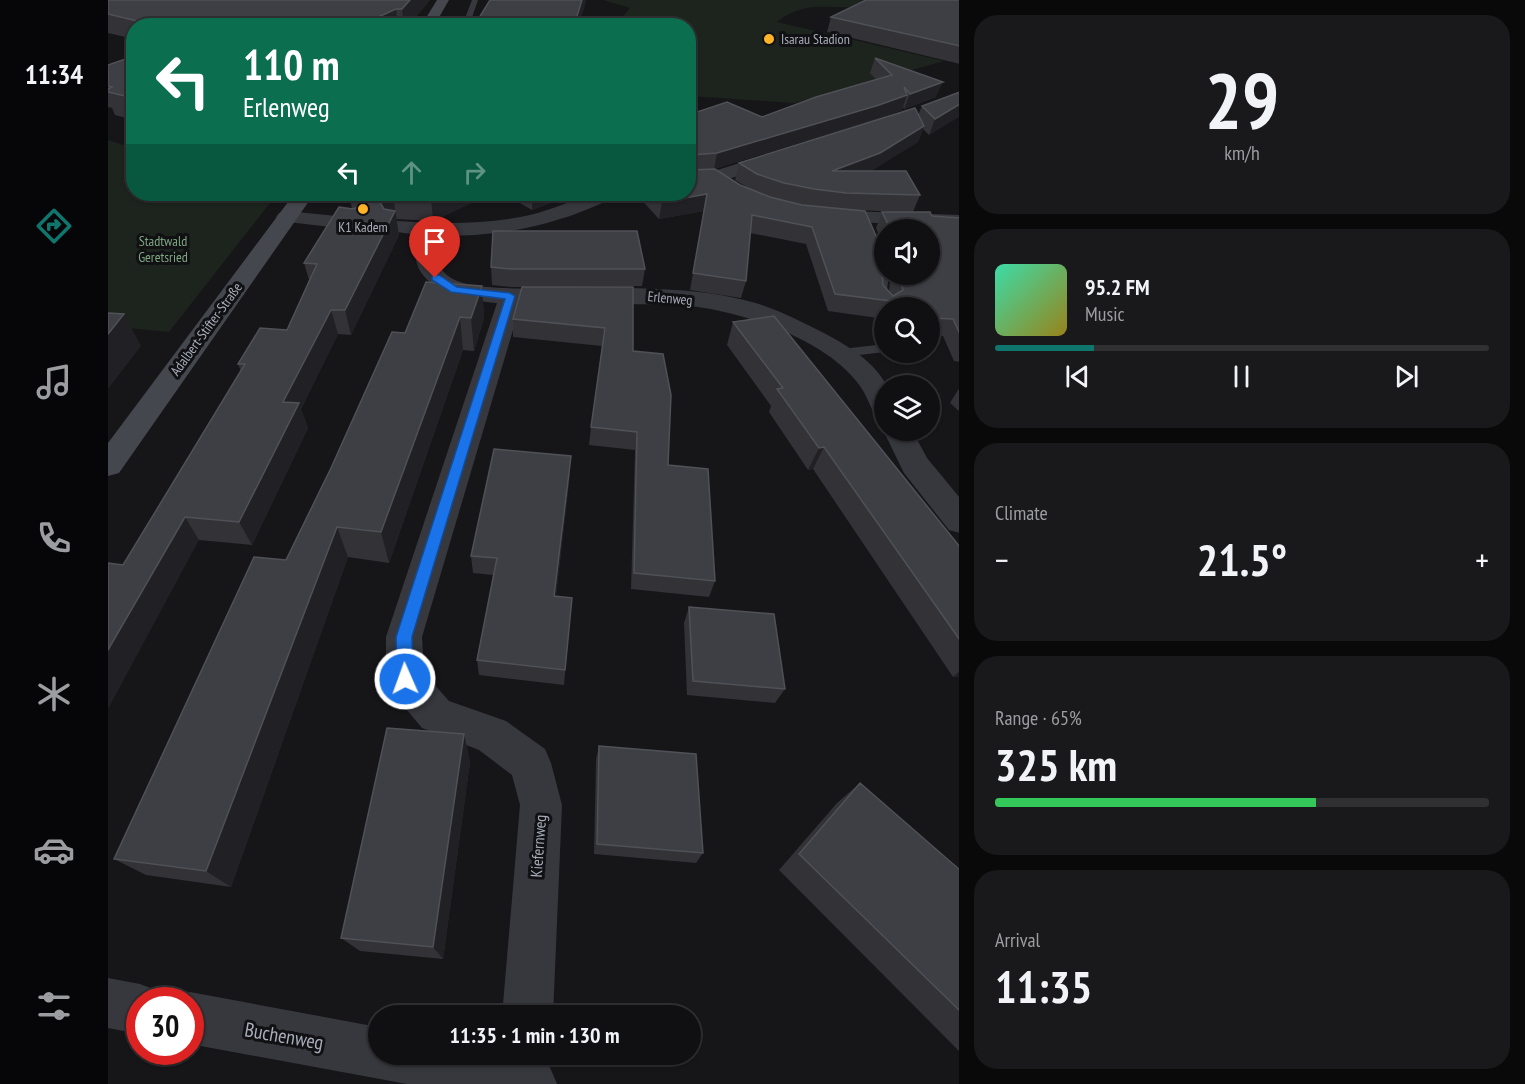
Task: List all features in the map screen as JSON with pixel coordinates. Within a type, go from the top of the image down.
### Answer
[{"type":"street","points":[[431,18],[439,1]]},
{"type":"street","points":[[696,178],[716,177],[799,149]]},
{"type":"street","points":[[716,177],[737,193]]},
{"type":"street","name":"Adalbert-Stifter-Straße","points":[[108,465],[299,201]]},
{"type":"street","points":[[396,227],[430,230],[513,226],[555,215],[592,201]]},
{"type":"street","points":[[799,212],[820,216],[959,220]]},
{"type":"street","points":[[286,217],[357,224]]},
{"type":"street","name":"Erlenweg","points":[[430,230],[425,253],[435,278],[455,290],[510,296],[606,294],[682,298],[746,308],[789,325],[842,353],[874,386]]},
{"type":"street","name":"Kiefernweg","points":[[510,296],[404,637],[404,658],[405,679],[436,715],[492,735],[530,763],[540,805],[528,1005]]},
{"type":"street","points":[[903,441],[915,465],[959,520]]},
{"type":"street","points":[[108,1003],[126,1006]]},
{"type":"street","name":"Buchenweg","points":[[204,1021],[368,1051]]},
{"type":"street","points":[[467,1065],[526,1073]]},
{"type":"lane","points":[[468,18],[475,0]]},
{"type":"lane","points":[[862,217],[881,261],[884,282],[880,290],[883,297]]},
{"type":"lane","points":[[842,353],[874,349]]},
{"type":"green space","name":"Isarau Stadion","points":[[603,0],[924,0],[867,7],[807,8],[787,15],[777,22],[944,61],[794,103],[696,96],[696,18],[622,18],[630,8]]},
{"type":"green space","name":"Stadtwald Geretsried","points":[[108,140],[126,146],[126,201],[272,201],[169,332],[108,326]]},
{"type":"building","points":[[108,0],[410,0],[402,9],[396,9],[376,18],[126,18],[108,14]]},
{"type":"building","points":[[490,0],[582,0],[576,18],[479,18]]},
{"type":"building","points":[[866,0],[959,0],[959,46],[831,17]]},
{"type":"building","points":[[875,58],[943,82],[910,94],[904,87],[907,95],[879,105],[717,153],[696,155],[696,112],[727,102],[762,117],[816,97],[892,75]]},
{"type":"building","points":[[126,59],[126,96],[108,92],[108,89],[112,87],[108,86],[108,65]]},
{"type":"building","points":[[959,92],[959,105],[935,119],[922,106]]},
{"type":"building","points":[[915,108],[924,126],[880,153],[832,171],[906,171],[920,195],[846,193],[814,189],[784,183],[757,174],[739,163]]},
{"type":"building","points":[[715,169],[740,185],[770,197],[802,205],[865,211],[874,231],[874,285],[883,285],[893,296],[903,290],[901,285],[940,285],[940,219],[886,219],[882,212],[930,212],[932,216],[959,218],[959,332],[953,319],[940,318],[940,297],[874,297],[874,299],[835,294],[812,227],[752,215],[746,281],[693,273],[707,194],[696,196],[696,170]]},
{"type":"building","points":[[365,201],[382,201],[380,202],[384,209],[395,211],[345,310],[331,310],[283,402],[299,403],[239,522],[185,517],[108,650],[108,563],[123,565],[245,364],[238,364],[260,328],[287,330],[317,264],[304,263],[339,207],[353,209],[361,206]]},
{"type":"building","points":[[493,231],[637,231],[645,269],[491,267]]},
{"type":"building","points":[[426,282],[482,286],[471,318],[460,317],[381,532],[337,527],[206,871],[114,859],[254,557],[286,560],[331,468],[392,332],[405,333]]},
{"type":"building","points":[[522,287],[633,287],[633,351],[663,354],[671,395],[668,465],[708,469],[715,581],[634,573],[637,432],[591,427],[605,328],[513,319]]},
{"type":"building","points":[[108,313],[124,314],[108,334]]},
{"type":"building","points":[[774,316],[959,546],[959,639],[824,447],[819,448],[777,389],[783,388],[733,322]]},
{"type":"building","points":[[494,449],[571,456],[554,596],[572,598],[565,670],[477,660],[497,558],[471,556]]},
{"type":"building","points":[[689,607],[774,614],[785,689],[693,681]]},
{"type":"building","points":[[387,728],[464,734],[433,947],[341,938]]},
{"type":"building","points":[[599,746],[696,754],[703,853],[597,844]]},
{"type":"building","points":[[860,783],[959,869],[959,1010],[799,854]]},
{"type":"place","name":"Isarau Stadion","points":[[769,39]]},
{"type":"place","name":"K1 Kadem","points":[[363,209]]},
{"type":"route","points":[[405,679],[404,637],[510,296],[455,290],[435,278]]}]
